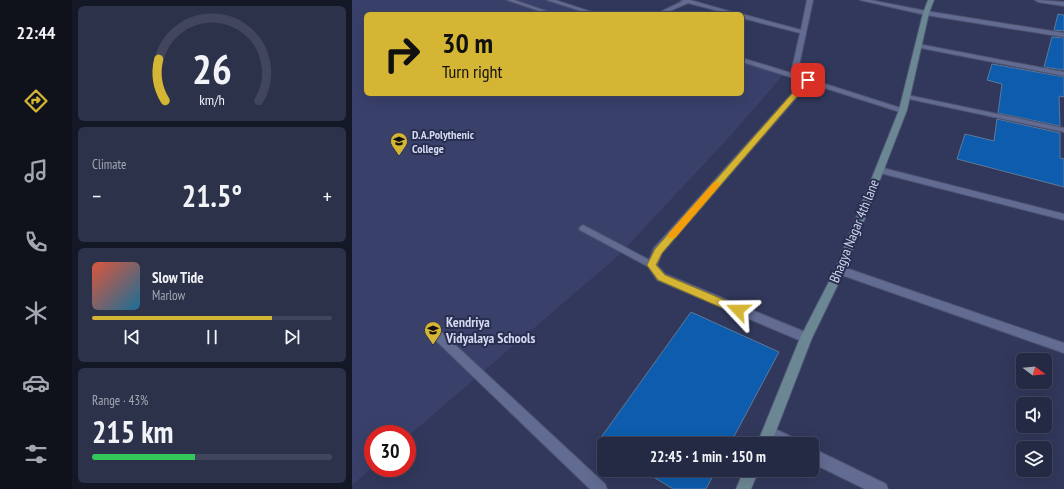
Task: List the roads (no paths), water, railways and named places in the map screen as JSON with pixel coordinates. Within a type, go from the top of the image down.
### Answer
[{"type":"main road","name":"Bhagya Nagar 4th lane","points":[[766,437],[806,338],[840,270],[903,110],[926,13],[931,0]]},
{"type":"main road","points":[[743,489],[749,477]]},
{"type":"street","points":[[550,0],[588,12]]},
{"type":"street","points":[[663,12],[685,0],[729,12]]},
{"type":"street","points":[[794,76],[810,0]]},
{"type":"street","points":[[864,0],[926,13],[1064,35]]},
{"type":"street","points":[[1038,0],[1064,4]]},
{"type":"street","points":[[744,17],[803,32]]},
{"type":"street","points":[[918,46],[1064,74]]},
{"type":"street","points":[[744,61],[903,110]]},
{"type":"street","points":[[806,338],[661,277],[652,265],[658,251],[808,80]]},
{"type":"street","points":[[907,98],[1064,130]]},
{"type":"street","points":[[879,170],[1064,217]]},
{"type":"street","points":[[840,270],[1064,348]]},
{"type":"street","points":[[819,458],[881,489]]},
{"type":"lane","points":[[509,0],[547,12]]},
{"type":"lane","points":[[583,228],[652,265]]},
{"type":"lane","points":[[432,330],[600,489]]},
{"type":"place","name":"D.A.Polythenic College","points":[[399,156]]},
{"type":"place","name":"Kendriya Vidyalaya Schools","points":[[433,345]]}]
